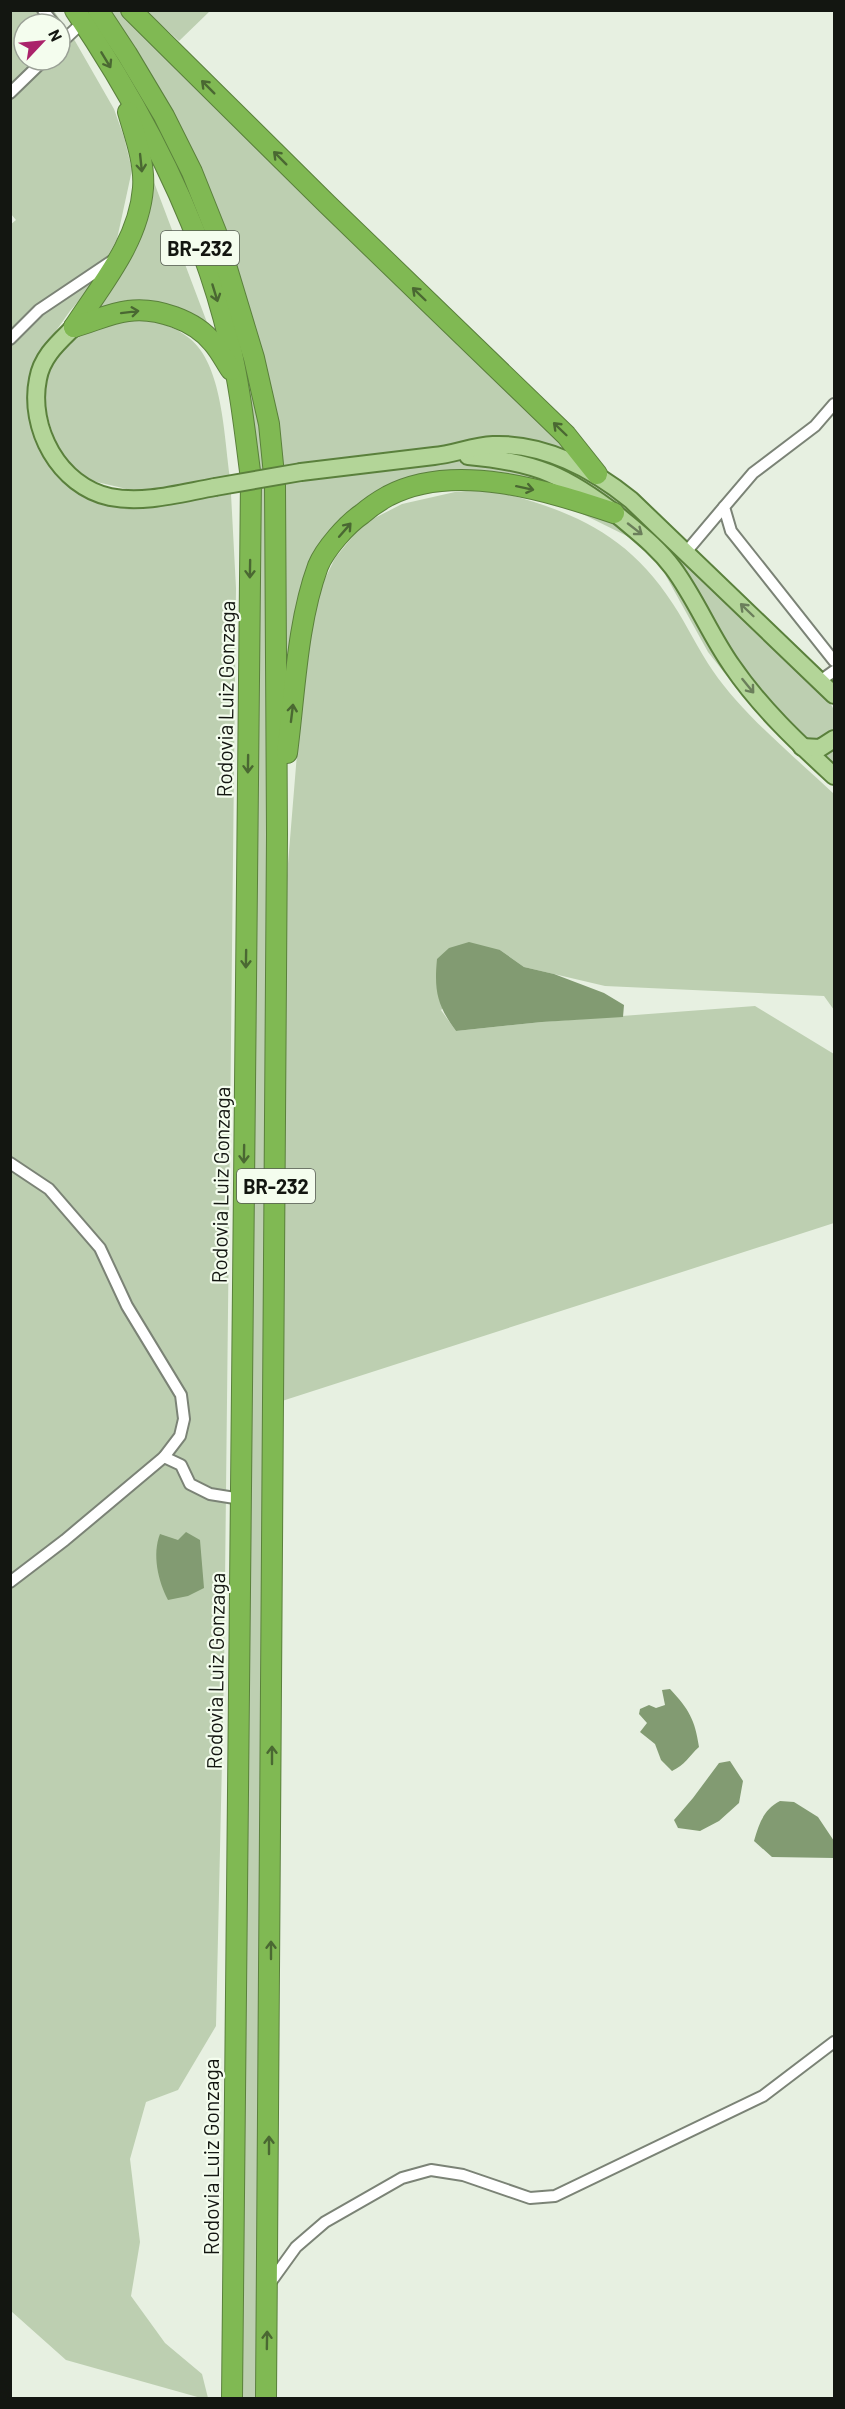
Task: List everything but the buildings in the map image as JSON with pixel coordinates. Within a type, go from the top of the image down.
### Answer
[{"type":"highway","points":[[131,10],[319,197],[566,435],[597,474]]},
{"type":"highway","name":"Rodovia Luiz Gonzaga","points":[[85,14],[121,86],[152,137],[186,211],[217,300],[238,381],[251,479],[231,2398]]},
{"type":"highway","name":"BR-232","points":[[85,14],[155,100],[202,196],[226,260],[246,327],[269,424],[275,484],[277,834],[266,2398]]},
{"type":"highway","points":[[74,327],[127,246],[138,218],[143,187],[139,152],[121,86]]},
{"type":"highway","points":[[74,327],[127,311],[150,311],[171,316],[190,324],[213,341],[238,381]]},
{"type":"highway","points":[[277,834],[306,602],[320,562],[351,523],[379,501],[403,489],[436,482],[488,482],[521,487],[614,513]]},
{"type":"main road","points":[[74,327],[50,351],[38,378],[40,424],[43,440],[55,460],[70,476],[90,489],[107,497],[128,500],[166,496],[301,472],[449,454],[491,445],[536,450],[597,474],[631,500],[834,695]]},
{"type":"main road","points":[[449,454],[510,460],[534,467],[576,485],[652,543],[673,568],[732,666],[774,718],[834,776]]},
{"type":"main road","points":[[802,747],[820,748],[834,739]]},
{"type":"street","points":[[72,28],[85,14]]},
{"type":"street","points":[[10,93],[32,72]]},
{"type":"street","points":[[10,339],[39,310],[120,255]]},
{"type":"street","points":[[686,552],[753,473],[815,426],[834,404]]},
{"type":"street","points":[[724,507],[731,531],[834,661]]},
{"type":"street","points":[[820,681],[834,671]]},
{"type":"street","points":[[10,1163],[49,1189],[100,1248],[127,1306],[182,1395],[184,1419],[180,1436],[164,1457],[65,1540],[10,1582]]},
{"type":"street","points":[[164,1457],[182,1465],[190,1484],[210,1494],[241,1499]]},
{"type":"street","points":[[268,2286],[296,2247],[325,2222],[402,2178],[431,2170],[464,2175],[530,2198],[555,2196],[763,2096],[834,2042]]},
{"type":"shaded area","points":[[11,11],[54,11],[12,12],[12,72],[72,72],[72,37],[114,109],[132,170],[117,239],[92,285],[41,352],[30,416],[52,468],[69,486],[103,505],[121,508],[231,494],[236,588],[224,1673],[216,2026],[178,2090],[146,2102],[130,2159],[140,2242],[131,2296],[165,2343],[202,2374],[208,2398],[201,2398],[66,2360],[11,2311],[10,225],[16,220],[11,214]]},
{"type":"shaded area","points":[[79,11],[123,11],[610,492],[828,699],[834,710],[834,784],[737,689],[708,652],[661,567],[637,541],[544,495],[421,484],[336,533],[283,719],[259,2398],[232,2398],[251,479],[212,282]]},
{"type":"shaded area","points":[[146,11],[210,11],[179,41]]},
{"type":"shaded area","points":[[149,169],[211,333],[187,316],[86,317]]},
{"type":"shaded area","points":[[142,318],[167,325],[184,334],[200,350],[209,365],[220,402],[230,477],[144,493],[84,479],[64,459],[55,441],[46,411],[45,385],[57,352],[79,334],[111,322]]},
{"type":"shaded area","points":[[489,489],[570,515],[615,541],[636,558],[673,604],[708,663],[739,704],[834,794],[834,1010],[824,996],[605,986],[524,967],[500,950],[441,1010],[456,1031],[542,1022],[755,1006],[834,1054],[834,1223],[282,1401],[283,976],[287,876],[312,606],[335,558],[363,524],[402,504],[455,492]]},
{"type":"shaded area","points":[[469,942],[500,950],[524,967],[554,974],[604,993],[624,1005],[623,1017],[456,1031],[438,997],[437,959],[449,948]]},
{"type":"shaded area","points":[[186,1532],[200,1540],[204,1588],[188,1596],[168,1600],[161,1584],[156,1559],[160,1534],[178,1540]]},
{"type":"shaded area","points":[[670,1689],[690,1715],[699,1747],[684,1763],[672,1771],[661,1760],[655,1744],[640,1732],[647,1723],[639,1714],[640,1709],[649,1705],[656,1708],[665,1705],[662,1690]]},
{"type":"shaded area","points":[[730,1761],[743,1781],[739,1803],[719,1821],[700,1831],[678,1828],[674,1820],[719,1763]]},
{"type":"shaded area","points":[[780,1801],[794,1802],[818,1817],[834,1841],[834,1858],[772,1857],[754,1841],[766,1813]]}]
